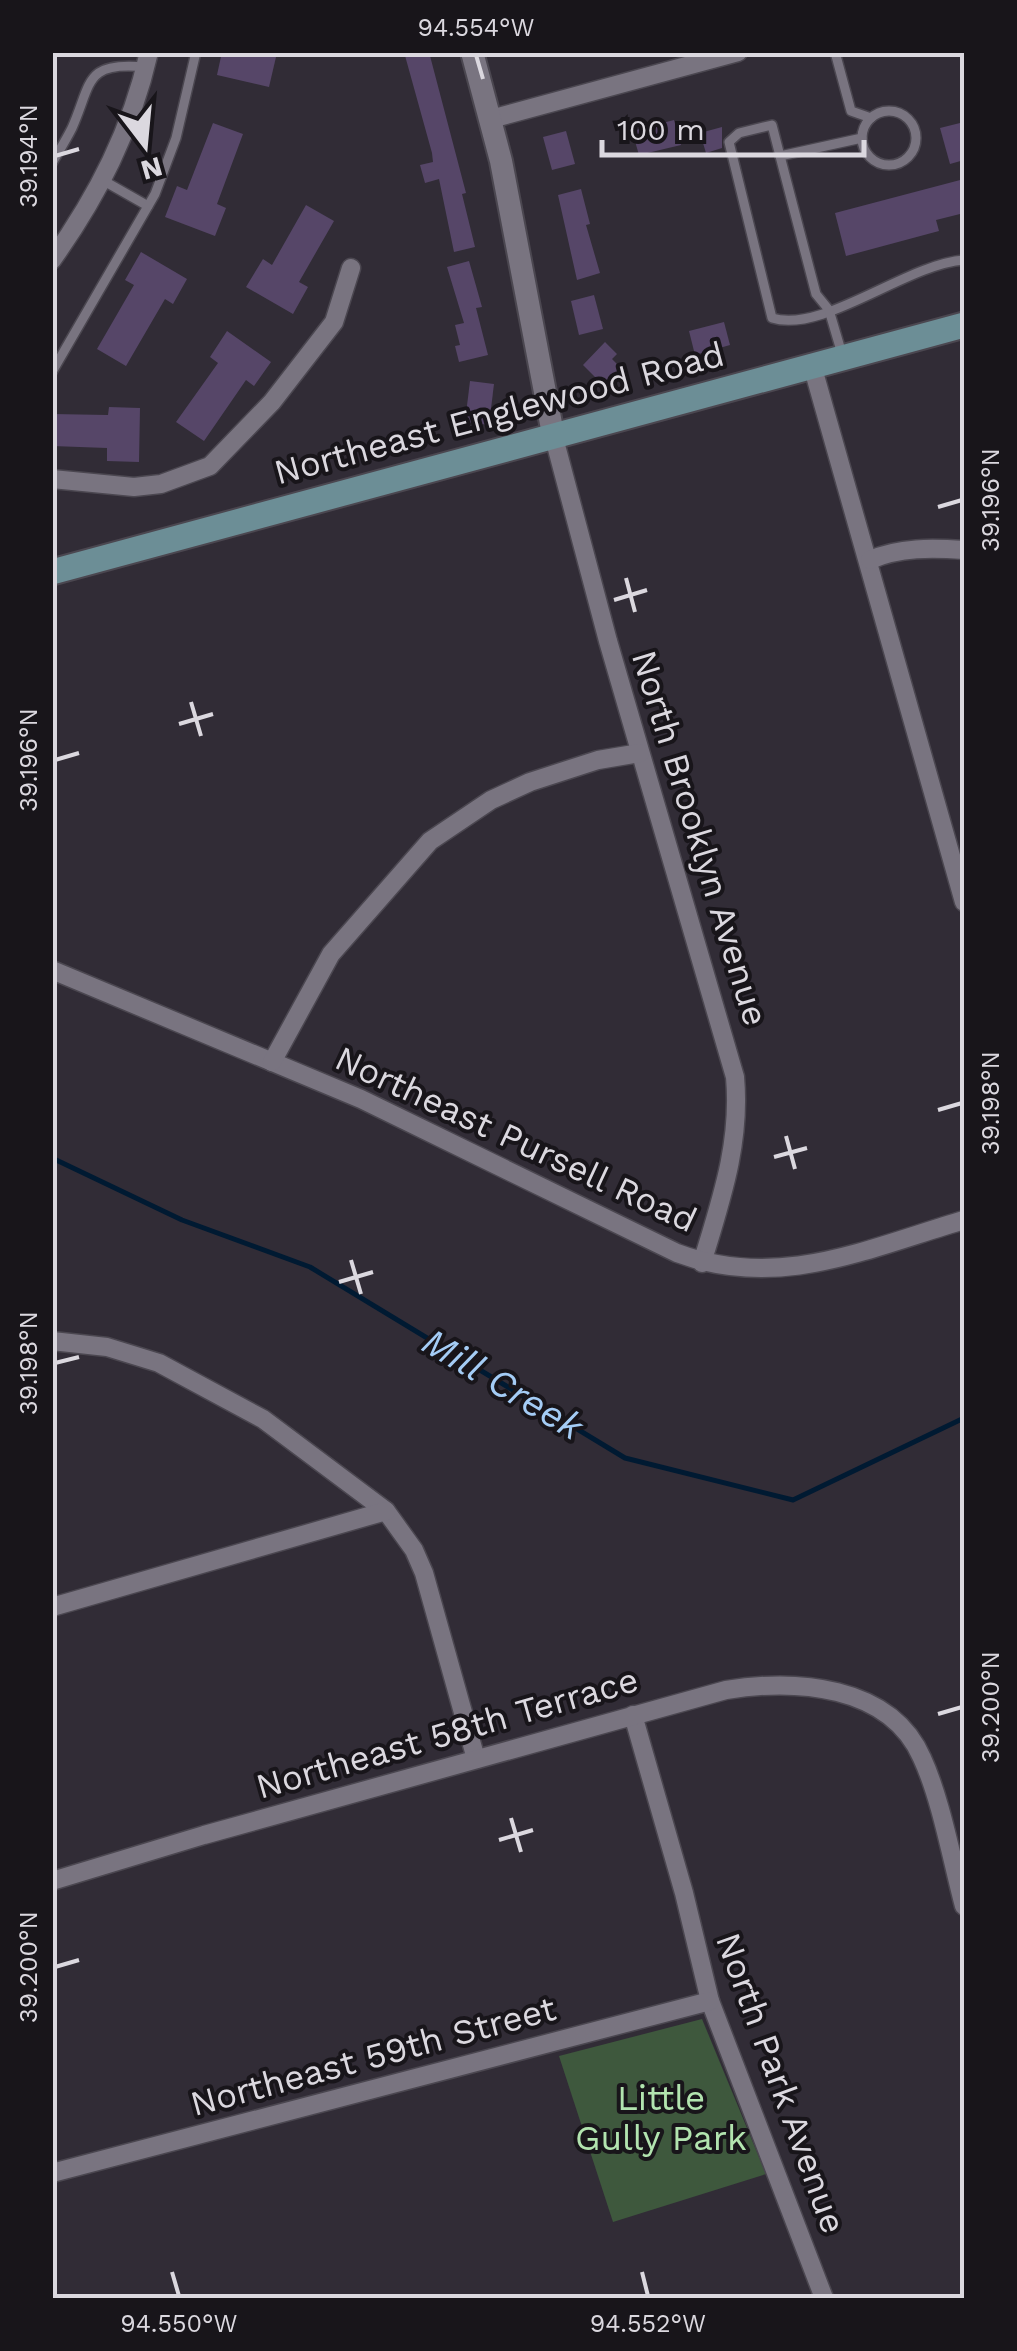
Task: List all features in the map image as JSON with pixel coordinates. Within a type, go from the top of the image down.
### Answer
[{"type":"main road","name":"Northeast Englewood Road","points":[[52,572],[964,325]]},
{"type":"street","points":[[472,52],[491,119],[553,434]]},
{"type":"street","points":[[491,119],[738,52]]},
{"type":"street","points":[[52,260],[104,181],[127,130],[147,60]]},
{"type":"street","points":[[52,479],[134,487],[186,476],[210,466],[272,402],[334,322],[351,268]]},
{"type":"street","points":[[812,365],[964,902]]},
{"type":"street","name":"North Brooklyn Avenue","points":[[553,434],[640,754],[735,1077],[738,1102],[734,1154],[702,1263]]},
{"type":"street","points":[[870,560],[887,552],[913,549],[964,550]]},
{"type":"street","points":[[272,1062],[331,954],[430,840],[491,800],[530,782],[598,760],[640,754]]},
{"type":"street","name":"Northeast Pursell Road","points":[[52,970],[362,1099],[702,1263],[730,1269],[784,1269],[858,1253],[964,1220]]},
{"type":"street","points":[[52,1341],[107,1346],[159,1362],[263,1419],[386,1511],[414,1550],[424,1573],[476,1759]]},
{"type":"street","points":[[52,1608],[386,1511]]},
{"type":"street","name":"Northeast 58th Terrace","points":[[52,1880],[726,1690],[792,1684],[862,1700],[901,1727],[922,1757],[964,1906]]},
{"type":"street","name":"North Park Avenue","points":[[633,1715],[710,2001],[824,2298]]},
{"type":"street","name":"Northeast 59th Street","points":[[52,2173],[710,2001]]},
{"type":"lane","points":[[52,372],[148,206],[176,138],[196,52]]},
{"type":"lane","points":[[835,52],[851,111],[870,118],[886,111],[904,115],[914,128],[915,146],[905,160],[888,165],[871,158],[862,138],[870,118]]},
{"type":"lane","points":[[52,163],[72,127],[87,84],[100,72],[119,64],[147,60]]},
{"type":"lane","points":[[842,357],[829,310],[816,294],[772,125],[739,133],[730,142],[772,318],[788,323],[812,318],[829,310],[909,274],[964,260]]},
{"type":"lane","points":[[780,156],[862,138]]},
{"type":"lane","points":[[104,181],[148,206]]},
{"type":"green space","name":"Little Gully Park","points":[[702,2019],[766,2174],[613,2222],[559,2056]]},
{"type":"building","points":[[222,52],[268,52],[276,57],[269,87],[217,75]]},
{"type":"building","points":[[404,52],[429,52],[466,193],[462,194],[475,247],[454,252],[439,179],[425,183],[420,165],[433,162],[432,153]]},
{"type":"building","points":[[674,120],[681,145],[639,155],[632,131]]},
{"type":"building","points":[[964,122],[964,160],[950,164],[940,128]]},
{"type":"building","points":[[213,123],[243,134],[217,204],[226,208],[215,236],[165,217],[177,186],[187,190]]},
{"type":"building","points":[[722,127],[722,148],[706,153],[700,133]]},
{"type":"building","points":[[566,131],[575,164],[552,170],[543,137]]},
{"type":"building","points":[[964,179],[964,213],[936,220],[939,231],[846,256],[835,213]]},
{"type":"building","points":[[581,189],[590,224],[586,225],[600,273],[577,280],[558,195]]},
{"type":"building","points":[[306,205],[334,221],[299,282],[308,287],[293,314],[246,287],[263,259],[272,265]]},
{"type":"building","points":[[141,252],[187,279],[173,304],[165,299],[126,366],[97,349],[134,285],[125,280]]},
{"type":"building","points":[[469,261],[482,307],[476,308],[488,355],[459,362],[455,325],[464,323],[447,267]]},
{"type":"building","points":[[594,295],[603,329],[579,335],[571,301]]},
{"type":"building","points":[[724,322],[730,345],[695,355],[689,331]]},
{"type":"building","points":[[227,331],[271,362],[254,386],[246,380],[204,441],[176,422],[218,363],[210,357]]},
{"type":"building","points":[[605,342],[617,354],[612,359],[626,373],[609,391],[583,365]]},
{"type":"building","points":[[470,381],[494,384],[489,425],[465,422]]},
{"type":"building","points":[[109,407],[140,408],[139,462],[107,461],[107,448],[52,446],[52,414],[108,415]]},
{"type":"waterway","name":"Mill Creek","points":[[52,1158],[182,1220],[310,1267],[625,1458],[793,1500],[964,1418]]}]
